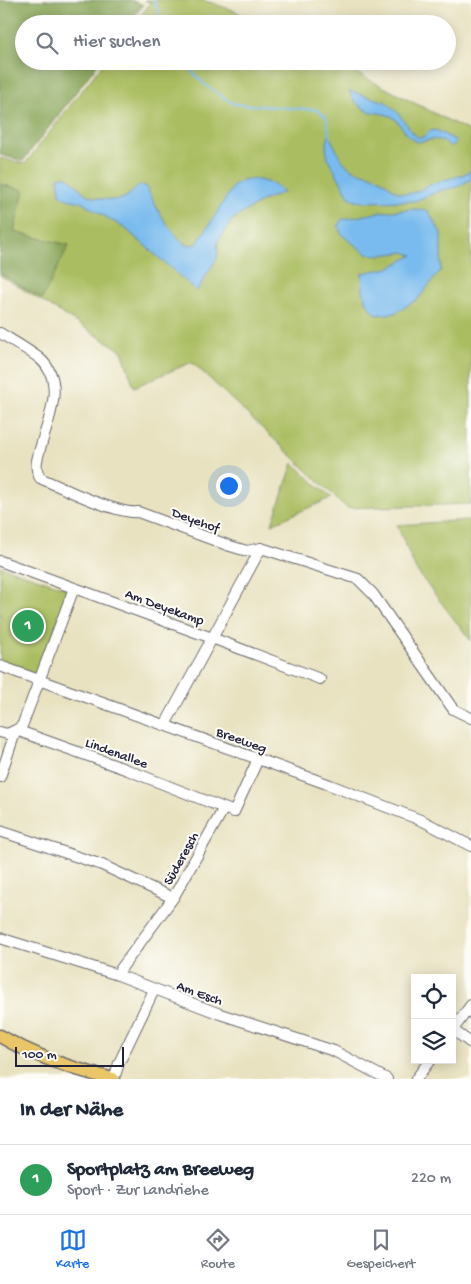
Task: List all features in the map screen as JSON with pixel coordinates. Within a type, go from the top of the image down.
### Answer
[{"type":"main road","points":[[0,1036],[44,1059],[68,1068],[113,1079]]},
{"type":"main road","points":[[0,1043],[41,1065],[86,1079]]},
{"type":"street","name":"Deyehof","points":[[0,333],[40,359],[49,369],[53,379],[54,396],[35,466],[40,478],[106,505],[131,513],[138,512],[230,546],[247,551],[261,548],[358,580],[374,594],[452,709],[471,718]]},
{"type":"street","points":[[165,725],[261,548]]},
{"type":"street","name":"Am Deyekamp","points":[[0,560],[320,679]]},
{"type":"street","points":[[0,777],[16,730],[22,726],[74,588]]},
{"type":"street","name":"Breeweg","points":[[0,666],[423,821],[471,846]]},
{"type":"street","name":"Lindenallee","points":[[0,732],[7,734],[16,730],[125,768],[224,808]]},
{"type":"street","points":[[224,808],[234,812],[258,759]]},
{"type":"street","name":"Süderesch","points":[[118,975],[174,898],[224,808]]},
{"type":"street","points":[[0,832],[102,865],[174,898]]},
{"type":"street","name":"Am Esch","points":[[0,938],[118,975],[220,1014],[334,1051],[387,1079]]},
{"type":"street","points":[[113,1079],[154,990]]},
{"type":"street","points":[[456,1027],[471,1005]]},
{"type":"street","points":[[456,1033],[471,1043]]},
{"type":"street","points":[[416,1079],[427,1064]]},
{"type":"green space","points":[[0,0],[131,0],[143,5],[135,15],[15,15],[15,70],[93,70],[23,161],[0,155]]},
{"type":"green space","points":[[145,0],[203,0],[242,15],[141,15],[151,3]]},
{"type":"green space","points":[[98,70],[350,70],[471,132],[471,504],[347,508],[192,362],[134,387],[122,351],[0,275],[0,158],[25,164]]},
{"type":"green space","points":[[0,184],[24,190],[14,232],[69,245],[42,299],[0,273]]},
{"type":"green space","points":[[293,463],[331,498],[272,524]]},
{"type":"green space","points":[[471,520],[471,641],[416,570],[397,525]]},
{"type":"green space","points":[[0,566],[69,589],[37,677],[0,663]]},
{"type":"water","points":[[349,91],[386,102],[419,138],[425,136],[430,131],[436,130],[455,140],[456,144],[450,146],[437,140],[416,142],[395,119],[388,115],[364,109],[355,101]]},
{"type":"water","points":[[329,135],[346,165],[351,169],[375,177],[401,193],[414,192],[434,183],[471,171],[471,179],[458,187],[442,190],[415,201],[363,202],[350,198],[328,159],[326,147]]},
{"type":"water","points":[[65,176],[86,194],[105,199],[116,200],[124,198],[139,185],[146,186],[158,211],[168,226],[187,245],[197,244],[234,185],[246,179],[259,180],[274,184],[284,192],[262,201],[232,220],[218,241],[217,258],[197,291],[126,229],[81,202],[67,199],[60,194],[58,177]]},
{"type":"water","points":[[416,209],[428,211],[441,233],[441,270],[418,299],[395,313],[377,315],[368,305],[364,296],[362,273],[389,268],[413,255],[404,252],[381,255],[367,254],[342,235],[338,226],[341,220],[381,212]]},
{"type":"waterway","points":[[154,0],[159,15]]},
{"type":"waterway","points":[[191,70],[204,84],[234,104],[318,110],[326,117],[330,137]]},
{"type":"place","name":"Sportplatz am Breeweg","points":[[28,626]]}]
